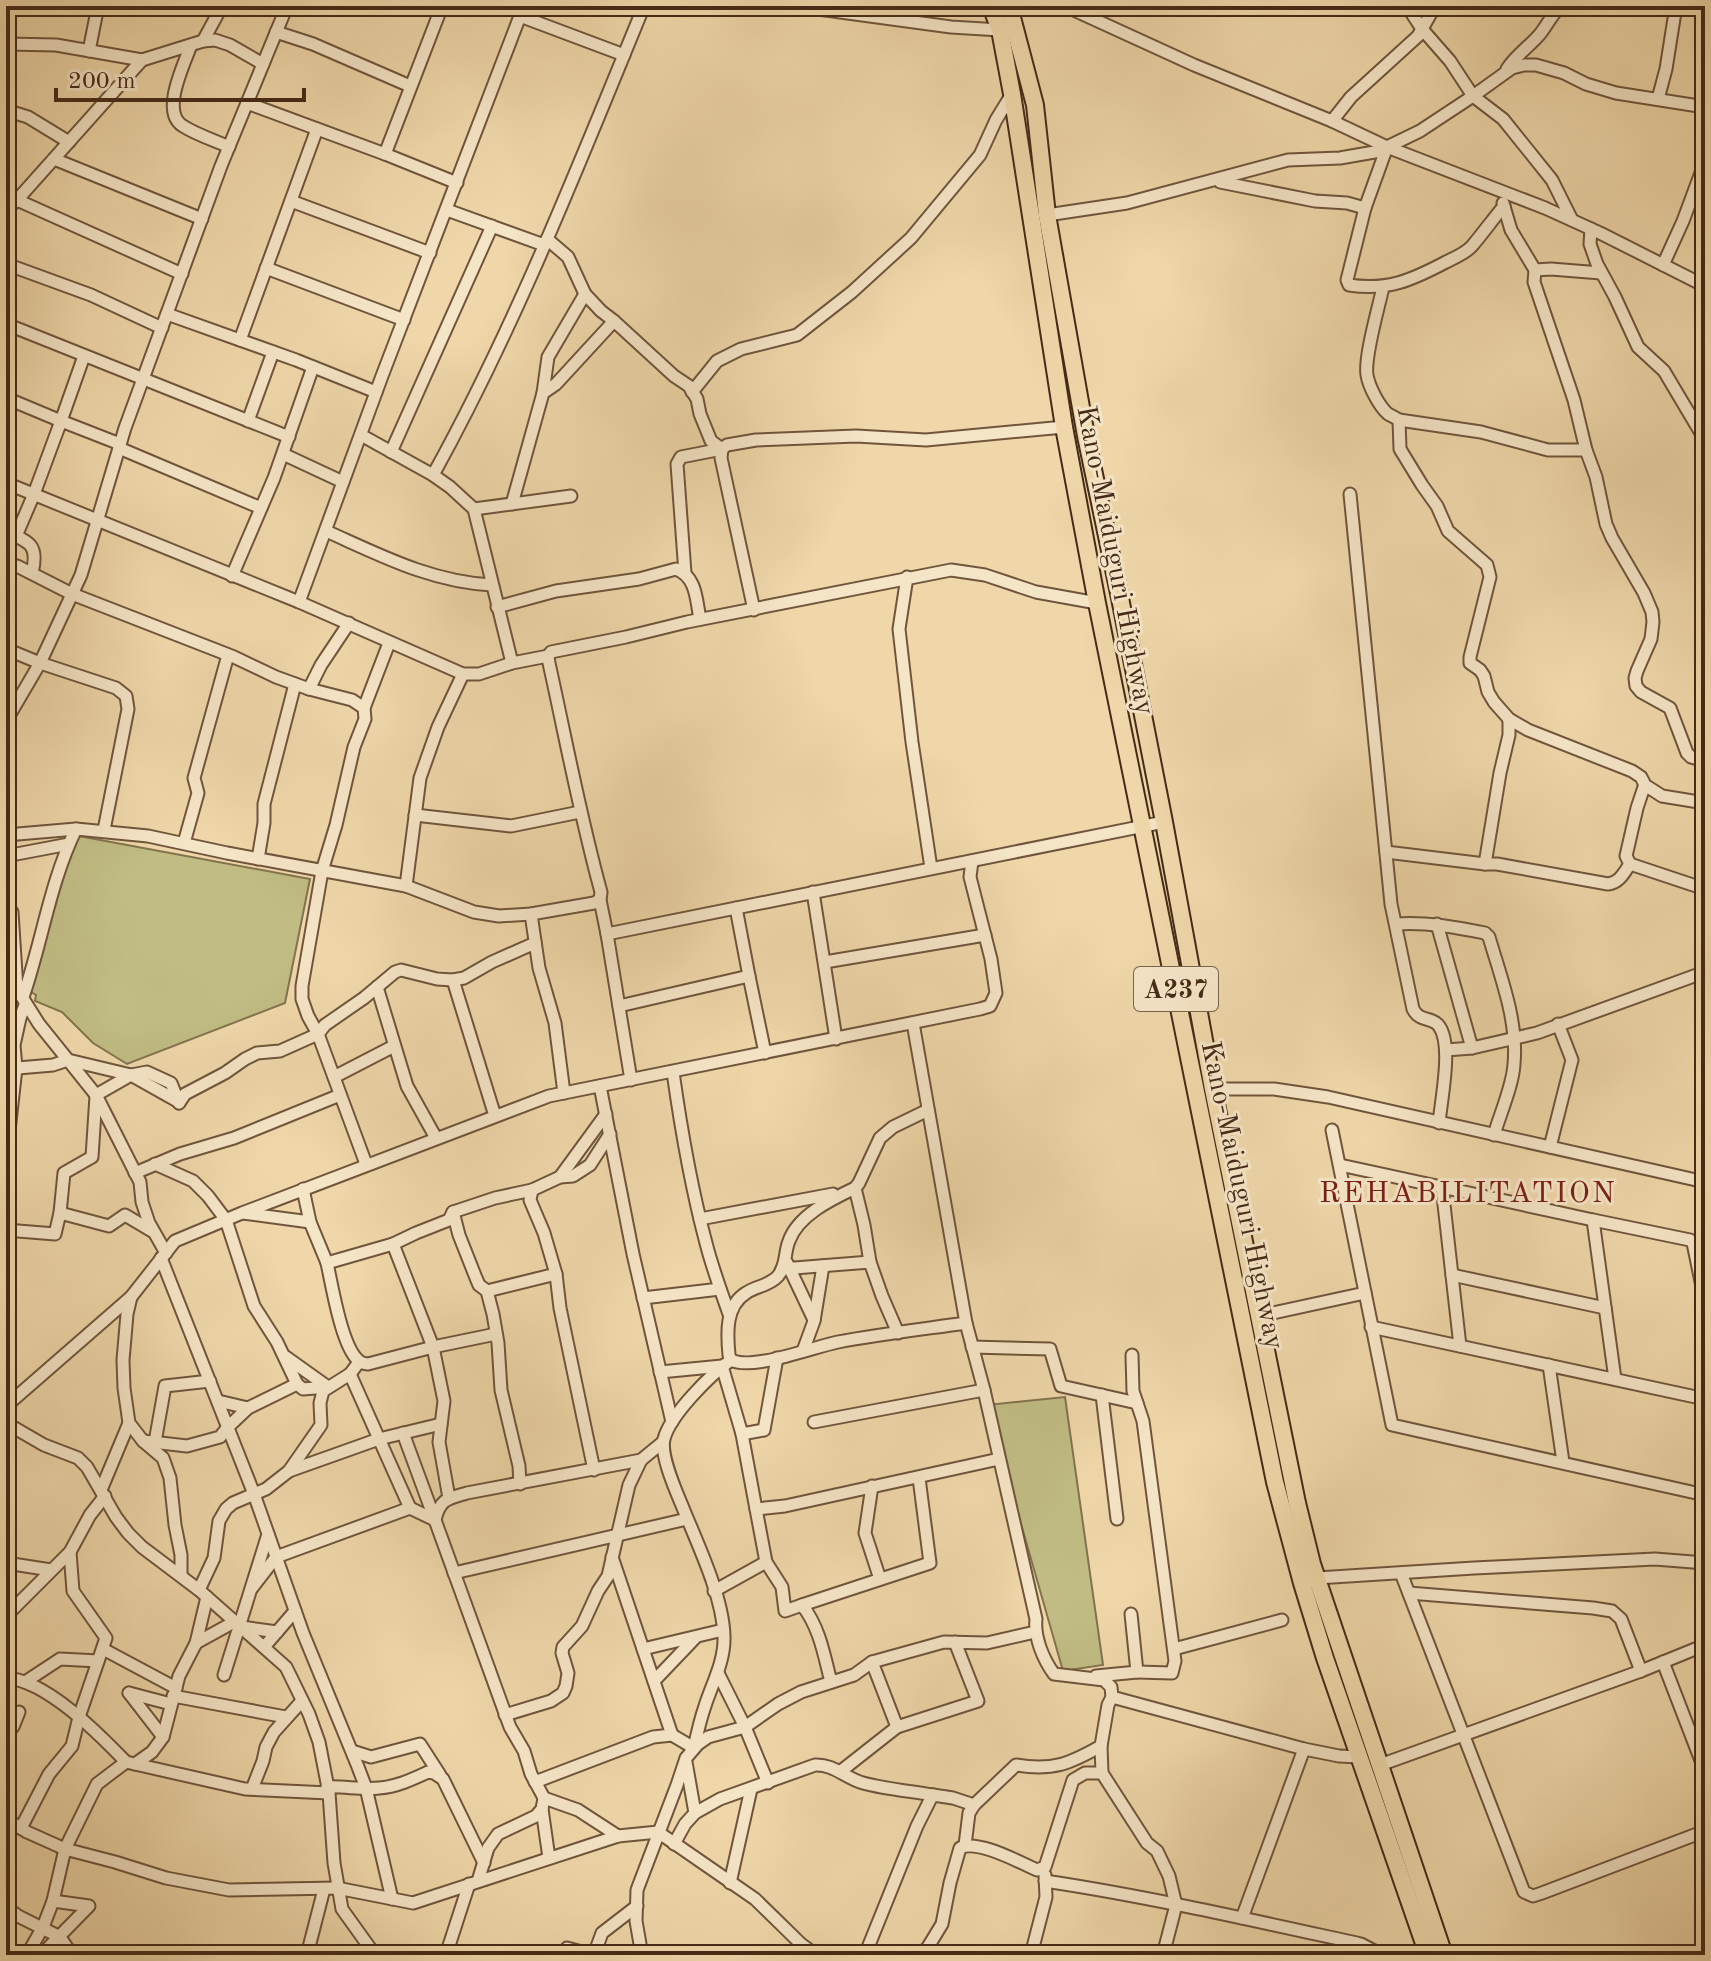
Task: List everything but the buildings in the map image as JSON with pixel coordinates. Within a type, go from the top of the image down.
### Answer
[{"type":"highway","name":"Kano-Maiduguri Highway","points":[[991,6],[1000,30],[1012,94],[1064,427],[1097,603],[1275,1482],[1309,1581],[1380,1765],[1433,1954]]},
{"type":"highway","name":"Kano-Maiduguri Highway","points":[[1009,6],[1035,105],[1047,215],[1086,436],[1164,822],[1325,1658],[1433,1954]]},
{"type":"street","points":[[89,51],[98,6]]},
{"type":"street","points":[[222,6],[197,43],[173,100],[173,115],[180,125],[229,147]]},
{"type":"street","points":[[7,717],[40,663],[81,575],[143,380],[229,147],[287,6]]},
{"type":"street","points":[[385,154],[442,6]]},
{"type":"street","points":[[433,475],[463,421],[545,242],[644,6]]},
{"type":"street","points":[[796,6],[951,27],[1000,30]]},
{"type":"street","points":[[1065,6],[1194,65],[1332,121],[1387,148],[1573,221],[1705,286]]},
{"type":"street","points":[[1407,6],[1473,96],[1503,119],[1552,180],[1573,221]]},
{"type":"street","points":[[1332,121],[1351,97],[1422,29],[1435,6]]},
{"type":"street","points":[[1504,74],[1514,58],[1541,32],[1560,6]]},
{"type":"street","points":[[1658,99],[1676,6]]},
{"type":"street","points":[[299,602],[520,11],[624,55]]},
{"type":"street","points":[[276,32],[313,44],[410,86]]},
{"type":"street","points":[[6,44],[56,45],[142,60],[215,40],[263,64]]},
{"type":"street","points":[[6,210],[142,60]]},
{"type":"street","points":[[1047,215],[1127,203],[1288,160],[1340,158],[1387,148],[1420,131],[1516,66],[1536,65],[1616,93],[1705,107]]},
{"type":"street","points":[[692,392],[717,361],[741,349],[797,335],[852,292],[911,238],[980,155],[1012,94]]},
{"type":"street","points":[[247,103],[457,183]]},
{"type":"street","points":[[6,107],[69,142]]},
{"type":"street","points":[[240,340],[317,129]]},
{"type":"street","points":[[1387,148],[1365,208],[1347,280],[1349,285],[1383,287],[1407,281],[1471,248],[1504,206]]},
{"type":"street","points":[[54,159],[202,219]]},
{"type":"street","points":[[1663,265],[1705,162]]},
{"type":"street","points":[[1213,180],[1365,208]]},
{"type":"street","points":[[1499,191],[1511,230],[1535,270],[1534,282],[1574,400],[1606,524],[1652,612],[1651,639],[1637,671],[1636,686],[1670,708],[1687,753],[1705,761]]},
{"type":"street","points":[[17,200],[182,274]]},
{"type":"street","points":[[291,201],[430,253]]},
{"type":"street","points":[[447,210],[545,242],[568,257],[585,294],[674,376],[689,386],[711,441],[722,449]]},
{"type":"street","points":[[391,452],[492,226]]},
{"type":"street","points":[[1591,229],[1590,244],[1601,273],[1638,347],[1664,371],[1705,440]]},
{"type":"street","points":[[6,264],[91,295],[162,328]]},
{"type":"street","points":[[266,268],[404,320]]},
{"type":"street","points":[[1535,270],[1601,273]]},
{"type":"street","points":[[1383,287],[1367,376],[1381,406],[1389,415],[1399,420],[1481,432],[1548,450],[1586,450]]},
{"type":"street","points":[[512,504],[543,393],[548,357],[585,294]]},
{"type":"street","points":[[167,314],[376,392]]},
{"type":"street","points":[[543,393],[556,384],[614,321]]},
{"type":"street","points":[[6,339],[8,325],[289,437]]},
{"type":"street","points":[[248,421],[273,352]]},
{"type":"street","points":[[32,573],[34,551],[27,541],[11,534],[34,494],[84,356]]},
{"type":"street","points":[[232,576],[283,454],[313,367]]},
{"type":"street","points":[[7,402],[61,421],[261,508]]},
{"type":"street","points":[[1399,420],[1400,449],[1437,506],[1443,523],[1487,565],[1490,577],[1470,663],[1484,676],[1494,702],[1509,719],[1528,730],[1632,771],[1641,777],[1646,787],[1662,796],[1705,803]]},
{"type":"street","points":[[700,619],[692,583],[685,573],[677,464],[681,457],[756,440],[856,436],[926,440],[1064,427]]},
{"type":"street","points":[[361,435],[433,475],[474,509],[512,663]]},
{"type":"street","points":[[722,449],[721,458],[754,610]]},
{"type":"street","points":[[283,454],[343,482]]},
{"type":"street","points":[[6,483],[299,602],[463,674],[479,674],[548,656],[560,649],[700,619],[951,570],[985,575],[1036,592],[1097,603]]},
{"type":"street","points":[[1350,494],[1391,904],[1413,1009],[1419,1018],[1439,1026],[1446,1050],[1439,1123]]},
{"type":"street","points":[[474,509],[571,496]]},
{"type":"street","points":[[326,531],[414,569],[464,583],[492,585]]},
{"type":"street","points":[[6,563],[72,594],[276,677],[352,700],[364,708]]},
{"type":"street","points":[[497,607],[556,591],[639,579],[676,569],[685,573]]},
{"type":"street","points":[[907,577],[899,629],[931,868]]},
{"type":"street","points":[[309,689],[349,623]]},
{"type":"street","points":[[366,1164],[302,999],[305,963],[322,871],[354,747],[365,719],[364,708],[389,643]]},
{"type":"street","points":[[6,649],[116,688],[126,696],[128,709],[104,830]]},
{"type":"street","points":[[184,843],[198,793],[194,778],[228,655]]},
{"type":"street","points":[[548,656],[580,812],[601,892],[631,1080]]},
{"type":"street","points":[[406,886],[420,778],[438,727],[463,674]]},
{"type":"street","points":[[258,859],[264,804],[295,684]]},
{"type":"street","points":[[1485,864],[1509,735],[1509,719]]},
{"type":"street","points":[[1646,787],[1641,793],[1626,851],[1630,864],[1705,889]]},
{"type":"street","points":[[415,815],[511,826],[580,812]]},
{"type":"street","points":[[607,934],[1164,822]]},
{"type":"street","points":[[6,835],[76,829],[148,836],[406,886],[474,912],[499,916],[531,914],[600,900]]},
{"type":"street","points":[[6,1158],[14,1045],[48,905],[76,829]]},
{"type":"street","points":[[6,856],[69,844]]},
{"type":"street","points":[[1386,852],[1515,866],[1608,884],[1619,880],[1630,864]]},
{"type":"street","points":[[6,1406],[131,1297],[175,1241],[242,1213],[549,1096],[990,1006],[996,993],[970,877],[972,861]]},
{"type":"street","points":[[813,892],[836,1039]]},
{"type":"street","points":[[6,906],[12,912],[17,989],[96,1095],[140,1182],[149,1223],[254,1494],[295,1611],[366,1788],[392,1899]]},
{"type":"street","points":[[736,908],[765,1053]]},
{"type":"street","points":[[531,914],[539,968],[555,1023],[564,1093]]},
{"type":"street","points":[[1396,924],[1422,922],[1488,935],[1515,1037],[1514,1067],[1494,1135]]},
{"type":"street","points":[[1437,924],[1472,1048]]},
{"type":"street","points":[[825,962],[985,935]]},
{"type":"street","points":[[96,1095],[131,1075],[147,1072],[171,1083],[179,1103],[185,1094],[257,1053],[280,1051],[318,1034],[325,1025],[395,972],[401,970],[437,979],[464,978],[535,943]]},
{"type":"street","points":[[1446,1050],[1472,1048],[1537,1033],[1705,972]]},
{"type":"street","points":[[619,1006],[749,976]]},
{"type":"street","points":[[453,980],[495,1116]]},
{"type":"street","points":[[377,987],[407,1086],[436,1138]]},
{"type":"street","points":[[913,1023],[966,1323],[1036,1619],[1035,1632],[1054,1674],[1088,1677],[1137,1672],[1172,1673],[1175,1661],[1143,1421],[1133,1391],[1132,1355]]},
{"type":"street","points":[[1550,1147],[1572,1060],[1558,1024]]},
{"type":"street","points":[[334,1077],[394,1046]]},
{"type":"street","points":[[11,1068],[53,1065],[68,1060],[131,1075]]},
{"type":"street","points":[[673,1072],[687,1164],[706,1246],[729,1314],[726,1363],[766,1562],[782,1587],[785,1611],[930,1563],[919,1478]]},
{"type":"street","points":[[600,1086],[672,1422]]},
{"type":"street","points":[[1213,1089],[1274,1089],[1328,1097],[1705,1182]]},
{"type":"street","points":[[6,1230],[55,1234],[64,1173],[92,1157],[96,1095]]},
{"type":"street","points":[[135,1173],[180,1154],[234,1138],[340,1095]]},
{"type":"street","points":[[814,1321],[786,1266],[791,1235],[821,1206],[859,1183],[880,1138],[893,1127],[928,1110]]},
{"type":"street","points":[[560,1177],[606,1114]]},
{"type":"street","points":[[1332,1130],[1392,1425],[1705,1495]]},
{"type":"street","points":[[327,1263],[393,1244],[449,1220],[453,1212],[532,1190],[560,1177],[573,1176],[590,1165],[610,1134]]},
{"type":"street","points":[[155,1164],[193,1181],[226,1220],[254,1306],[297,1384],[303,1389],[328,1387]]},
{"type":"street","points":[[1340,1165],[1690,1240],[1705,1301]]},
{"type":"street","points":[[1442,1187],[1460,1346]]},
{"type":"street","points":[[303,1189],[310,1222],[327,1263],[346,1337],[359,1362],[368,1364],[496,1334]]},
{"type":"street","points":[[532,1190],[530,1200],[556,1274],[594,1470]]},
{"type":"street","points":[[700,1219],[850,1190]]},
{"type":"street","points":[[850,1190],[864,1225],[870,1262],[898,1333]]},
{"type":"street","points":[[453,1212],[479,1285],[487,1291],[496,1334],[501,1390],[519,1466],[520,1484]]},
{"type":"street","points":[[60,1213],[109,1226],[125,1215],[154,1233]]},
{"type":"street","points":[[242,1213],[310,1222]]},
{"type":"street","points":[[1593,1220],[1615,1379]]},
{"type":"street","points":[[393,1244],[433,1347],[444,1401],[439,1442],[449,1498]]},
{"type":"street","points":[[729,1314],[743,1295],[768,1284],[786,1266],[870,1262]]},
{"type":"street","points":[[803,1351],[814,1321],[823,1266]]},
{"type":"street","points":[[487,1291],[556,1274]]},
{"type":"street","points":[[1452,1275],[1605,1308]]},
{"type":"street","points":[[643,1298],[720,1289]]},
{"type":"street","points":[[1259,1316],[1365,1293]]},
{"type":"street","points":[[6,1616],[70,1552],[103,1493],[129,1423],[123,1360],[131,1297]]},
{"type":"street","points":[[660,1372],[777,1358],[837,1342],[966,1323]]},
{"type":"street","points":[[1371,1327],[1705,1399]]},
{"type":"street","points":[[972,1347],[1050,1349],[1061,1386],[1137,1403]]},
{"type":"street","points":[[284,1356],[328,1387]]},
{"type":"street","points":[[742,1434],[764,1430],[777,1358]]},
{"type":"street","points":[[27,1955],[53,1901],[65,1849],[97,1784],[152,1752],[163,1737],[179,1676],[196,1643],[219,1521],[233,1503],[266,1489],[289,1471],[321,1425],[321,1396],[328,1387],[350,1374],[359,1362]]},
{"type":"street","points":[[505,1715],[551,1701],[563,1693],[568,1677],[563,1647],[582,1626],[608,1576],[629,1485],[641,1460],[663,1442],[672,1422],[704,1383],[726,1363]]},
{"type":"street","points":[[1549,1365],[1563,1462]]},
{"type":"street","points":[[350,1374],[410,1508],[435,1520]]},
{"type":"street","points":[[149,1442],[165,1386],[210,1381]]},
{"type":"street","points":[[149,1442],[187,1446],[220,1437],[248,1408],[297,1384]]},
{"type":"street","points":[[814,1422],[984,1390]]},
{"type":"street","points":[[1102,1395],[1117,1519]]},
{"type":"street","points":[[218,1401],[248,1408]]},
{"type":"street","points":[[6,1423],[44,1445],[78,1458],[87,1467],[128,1533],[286,1667],[319,1742],[342,1909],[375,1955]]},
{"type":"street","points":[[129,1423],[163,1458],[170,1478],[181,1575]]},
{"type":"street","points":[[289,1471],[379,1439],[441,1424]]},
{"type":"street","points":[[403,1433],[505,1715],[524,1751],[543,1803],[549,1858]]},
{"type":"street","points":[[639,1955],[637,1890],[718,1673],[725,1638],[714,1591],[669,1474],[663,1442]]},
{"type":"street","points":[[756,1509],[785,1506],[999,1459]]},
{"type":"street","points":[[435,1520],[438,1509],[449,1498],[641,1460]]},
{"type":"street","points":[[872,1486],[865,1533],[880,1579]]},
{"type":"street","points":[[252,1588],[276,1557],[410,1508]]},
{"type":"street","points":[[454,1573],[687,1519]]},
{"type":"street","points":[[224,1675],[237,1624],[252,1588],[268,1534]]},
{"type":"street","points":[[21,1828],[49,1774],[72,1746],[106,1638],[73,1591],[70,1552]]},
{"type":"street","points":[[612,1557],[672,1735],[690,1753],[695,1813]]},
{"type":"street","points":[[1309,1581],[1655,1559],[1705,1563]]},
{"type":"street","points":[[714,1591],[766,1562]]},
{"type":"street","points":[[6,1563],[51,1570]]},
{"type":"street","points":[[1401,1573],[1524,1892],[1533,1896],[1542,1893],[1705,1831]]},
{"type":"street","points":[[1409,1593],[1612,1611],[1621,1619],[1641,1671]]},
{"type":"street","points":[[802,1605],[819,1632],[831,1682]]},
{"type":"street","points":[[264,1647],[295,1611]]},
{"type":"street","points":[[1131,1614],[1137,1672]]},
{"type":"street","points":[[1174,1649],[1282,1620]]},
{"type":"street","points":[[196,1643],[237,1624],[277,1632]]},
{"type":"street","points":[[643,1649],[723,1630]]},
{"type":"street","points":[[690,1753],[708,1737],[745,1727],[801,1692],[854,1675],[872,1662],[935,1644],[987,1643],[1035,1632]]},
{"type":"street","points":[[654,1681],[697,1636]]},
{"type":"street","points":[[841,1771],[897,1727],[978,1701],[955,1642]]},
{"type":"street","points":[[1380,1765],[1705,1645]]},
{"type":"street","points":[[103,1649],[173,1696]]},
{"type":"street","points":[[25,1682],[60,1659],[98,1661]]},
{"type":"street","points":[[872,1662],[897,1727]]},
{"type":"street","points":[[1663,1662],[1705,1771]]},
{"type":"street","points":[[718,1673],[768,1783]]},
{"type":"street","points":[[1088,1677],[1104,1680],[1111,1687],[1112,1697],[1101,1746],[1102,1773],[1147,1843],[1157,1851],[1169,1876],[1176,1905],[1163,1955]]},
{"type":"street","points":[[6,1678],[18,1678],[56,1700],[95,1729],[131,1763],[252,1789],[328,1790],[393,1786],[428,1772],[443,1779]]},
{"type":"street","points":[[163,1737],[129,1693],[173,1696],[286,1717]]},
{"type":"street","points":[[1112,1697],[1304,1749],[1359,1757]]},
{"type":"street","points":[[252,1789],[274,1732],[301,1702]]},
{"type":"street","points":[[6,1729],[13,1727],[19,1712]]},
{"type":"street","points":[[535,1782],[653,1737],[672,1735]]},
{"type":"street","points":[[352,1751],[371,1757],[420,1744],[443,1779],[484,1863]]},
{"type":"street","points":[[965,1845],[969,1813],[974,1805],[1016,1765],[1050,1768],[1081,1758],[1101,1746]]},
{"type":"street","points":[[1242,1918],[1304,1749]]},
{"type":"street","points":[[674,1844],[695,1813],[720,1799],[815,1765],[841,1771],[858,1782],[953,1798],[974,1805]]},
{"type":"street","points":[[1031,1955],[1046,1897],[1045,1867],[1073,1780],[1085,1773],[1102,1773]]},
{"type":"street","points":[[730,1883],[751,1789]]},
{"type":"street","points":[[865,1955],[917,1826],[933,1795]]},
{"type":"street","points":[[446,1955],[488,1848],[498,1834],[536,1816],[543,1803]]},
{"type":"street","points":[[543,1803],[578,1810],[618,1836]]},
{"type":"street","points":[[6,1819],[65,1849],[166,1878],[229,1890],[337,1888],[413,1903],[618,1836],[658,1832],[755,1899],[816,1955]]},
{"type":"street","points":[[920,1955],[942,1924],[960,1848],[965,1845],[999,1853],[1037,1870],[1045,1867]]},
{"type":"street","points":[[1045,1881],[1099,1889],[1361,1944],[1377,1954],[1433,1954]]},
{"type":"street","points":[[307,1955],[324,1889]]},
{"type":"street","points":[[41,1955],[89,1906],[53,1901]]},
{"type":"street","points":[[563,1955],[567,1948],[594,1955],[602,1933],[637,1906]]},
{"type":"street","points":[[6,1907],[60,1937],[72,1955]]},
{"type":"shaded area","points":[[68,834],[310,879],[285,1003],[127,1064],[93,1043],[62,1012],[35,1001],[36,995],[20,986]]},
{"type":"shaded area","points":[[1065,1397],[1103,1665],[1063,1671],[987,1405]]},
{"type":"district","name":"REHABILITATION","points":[[1468,1192]]}]
